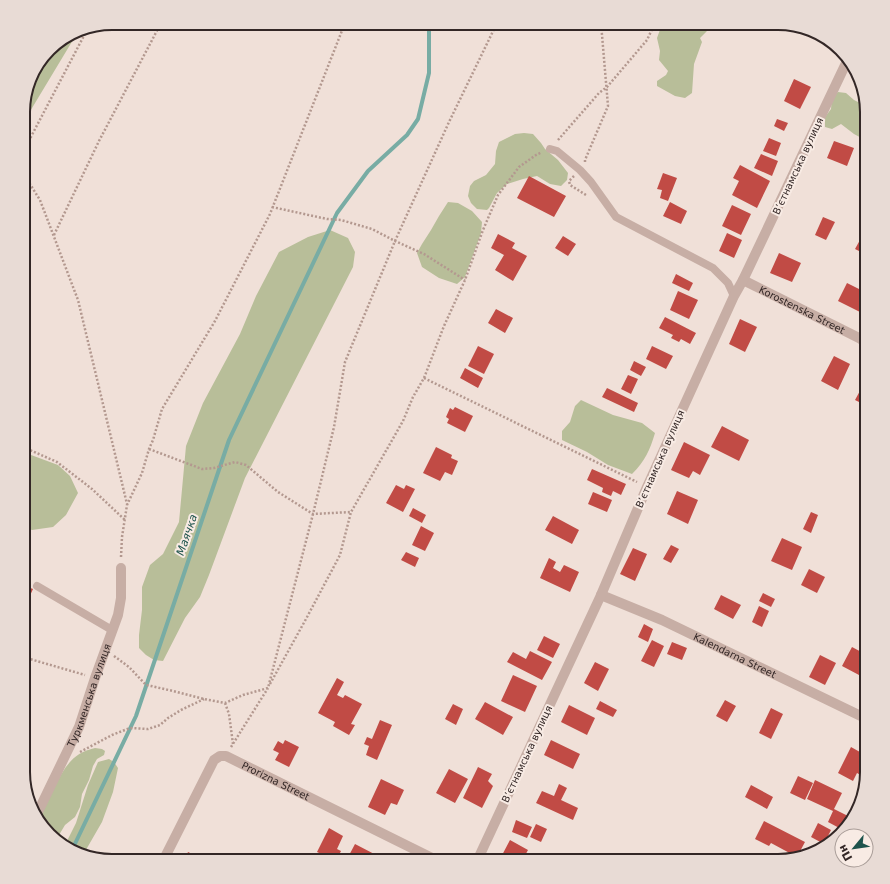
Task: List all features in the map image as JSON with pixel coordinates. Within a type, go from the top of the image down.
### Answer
[{"type":"street","name":"Вʼєтнамська вулиця","points":[[480,854],[601,595],[647,487],[734,296],[845,65]]},
{"type":"street","name":"Korostenska Street","points":[[743,280],[860,339]]},
{"type":"street","name":"Туркменська вулиця","points":[[39,809],[79,727],[118,615],[121,598],[121,568]]},
{"type":"street","name":"Kalendarna Street","points":[[601,595],[662,620],[860,716]]},
{"type":"street","points":[[167,854],[214,760],[220,756],[226,756]]},
{"type":"street","name":"Prorizna Street","points":[[226,756],[424,854]]},
{"type":"lane","points":[[550,149],[557,152],[580,170],[591,182],[616,217],[713,268],[728,283],[734,296]]},
{"type":"lane","points":[[37,586],[112,630]]},
{"type":"path","points":[[54,235],[99,142],[156,30]]},
{"type":"path","points":[[121,568],[122,537],[127,505],[142,472],[162,409],[215,321],[270,214],[342,30]]},
{"type":"path","points":[[268,688],[334,427],[345,362],[395,241],[449,122],[494,30]]},
{"type":"path","points":[[591,182],[586,169],[585,160],[608,106],[602,30]]},
{"type":"path","points":[[226,756],[268,688],[340,555],[351,512],[403,421],[424,378],[444,326],[465,280],[498,195],[519,167],[536,155],[550,149],[599,93],[607,87],[647,40],[652,30]]},
{"type":"path","points":[[30,139],[84,35]]},
{"type":"path","points":[[30,184],[40,200],[78,300],[127,505]]},
{"type":"path","points":[[272,207],[327,219],[341,220],[372,229],[424,254],[465,280]]},
{"type":"path","points":[[424,378],[647,487]]},
{"type":"path","points":[[149,449],[202,469],[214,468],[235,462],[246,465],[278,492],[313,514],[351,512]]},
{"type":"path","points":[[30,450],[57,462],[92,489],[125,520]]},
{"type":"path","points":[[105,650],[129,666],[146,684],[174,690],[204,699],[225,703],[243,695],[268,688]]},
{"type":"path","points":[[30,659],[95,678]]},
{"type":"path","points":[[63,761],[112,735],[130,728],[148,729],[160,725],[181,710],[204,699]]},
{"type":"path","points":[[225,703],[229,714],[233,744]]},
{"type":"green space","points":[[660,30],[707,30],[700,38],[702,42],[694,64],[692,93],[685,98],[675,96],[657,86],[657,81],[666,75],[668,71],[659,60],[660,51],[657,38]]},
{"type":"green space","points":[[73,40],[30,111],[33,91],[41,71],[58,50]]},
{"type":"green space","points":[[838,92],[846,93],[859,103],[860,137],[841,124],[832,129],[825,127],[825,117],[831,109],[832,97]]},
{"type":"green space","points":[[515,134],[533,134],[545,149],[558,160],[568,173],[567,180],[561,186],[550,184],[537,176],[507,184],[497,193],[487,210],[477,209],[471,203],[468,196],[470,186],[474,181],[486,175],[495,164],[496,151],[499,142]]},
{"type":"green space","points":[[448,202],[458,203],[472,211],[482,222],[481,233],[465,277],[457,284],[439,278],[422,267],[417,253]]},
{"type":"green space","points":[[330,230],[348,238],[355,252],[353,267],[245,478],[200,597],[185,618],[163,661],[154,660],[139,648],[142,587],[150,565],[163,554],[179,522],[186,446],[203,403],[240,334],[256,296],[279,252],[308,237]]},
{"type":"green space","points":[[581,400],[613,415],[642,423],[655,433],[646,455],[632,474],[608,465],[587,452],[562,440],[562,431],[570,422],[575,406]]},
{"type":"green space","points":[[30,455],[58,465],[70,476],[78,493],[66,515],[53,527],[30,529]]},
{"type":"green space","points":[[95,748],[105,751],[104,755],[97,759],[93,766],[89,780],[82,794],[80,807],[75,817],[65,825],[59,835],[50,826],[41,813],[65,768],[70,762],[87,750]]},
{"type":"green space","points":[[109,759],[114,762],[118,768],[113,792],[102,822],[86,850],[67,840],[76,823],[88,785],[98,762]]},
{"type":"building","points":[[794,79],[811,87],[800,109],[784,101]]},
{"type":"building","points":[[777,119],[788,123],[784,131],[774,126]]},
{"type":"building","points":[[769,138],[781,143],[776,156],[763,151]]},
{"type":"building","points":[[834,141],[854,148],[847,166],[827,158]]},
{"type":"building","points":[[761,154],[778,161],[772,176],[754,168]]},
{"type":"building","points":[[740,165],[770,181],[757,208],[732,195],[739,181],[733,178]]},
{"type":"building","points":[[663,173],[677,178],[668,201],[660,198],[662,190],[657,189]]},
{"type":"building","points":[[529,176],[566,196],[554,217],[517,198]]},
{"type":"building","points":[[670,202],[687,211],[681,224],[663,216]]},
{"type":"building","points":[[732,205],[751,214],[741,235],[722,226]]},
{"type":"building","points":[[823,217],[835,222],[826,240],[815,235]]},
{"type":"building","points":[[727,233],[742,240],[734,258],[719,251]]},
{"type":"building","points":[[498,234],[515,243],[512,248],[527,256],[513,281],[495,270],[504,255],[491,248]]},
{"type":"building","points":[[563,236],[576,244],[568,256],[555,248]]},
{"type":"building","points":[[860,240],[860,252],[855,249]]},
{"type":"building","points":[[779,253],[801,263],[792,282],[770,273]]},
{"type":"building","points":[[676,274],[693,283],[689,291],[672,283]]},
{"type":"building","points":[[847,283],[860,290],[860,312],[838,301]]},
{"type":"building","points":[[678,291],[698,300],[689,319],[670,310]]},
{"type":"building","points":[[496,309],[513,318],[505,333],[488,323]]},
{"type":"building","points":[[665,317],[696,333],[690,344],[681,339],[679,342],[671,338],[673,335],[659,328]]},
{"type":"building","points":[[740,319],[757,327],[745,352],[729,344]]},
{"type":"building","points":[[478,346],[494,354],[484,374],[468,366]]},
{"type":"building","points":[[652,346],[673,356],[666,369],[646,359]]},
{"type":"building","points":[[834,356],[850,364],[838,390],[821,381]]},
{"type":"building","points":[[634,361],[646,367],[641,376],[630,370]]},
{"type":"building","points":[[465,368],[483,378],[478,388],[460,378]]},
{"type":"building","points":[[628,375],[638,379],[631,394],[621,389]]},
{"type":"building","points":[[607,388],[638,403],[634,412],[602,397]]},
{"type":"building","points":[[860,391],[860,402],[855,400]]},
{"type":"building","points":[[455,407],[473,416],[465,432],[447,423],[449,419],[446,417],[450,408],[453,410]]},
{"type":"building","points":[[722,426],[749,440],[739,461],[711,447]]},
{"type":"building","points":[[684,442],[710,455],[700,475],[693,471],[689,478],[671,470]]},
{"type":"building","points":[[436,447],[452,455],[451,458],[458,461],[452,475],[445,472],[440,481],[423,473]]},
{"type":"building","points":[[592,469],[626,484],[621,495],[613,491],[611,496],[602,492],[603,488],[587,480]]},
{"type":"building","points":[[396,485],[404,489],[406,485],[415,489],[403,512],[386,503]]},
{"type":"building","points":[[677,491],[698,500],[688,524],[667,514]]},
{"type":"building","points":[[593,492],[612,500],[607,512],[588,504]]},
{"type":"building","points":[[413,508],[426,515],[422,523],[409,516]]},
{"type":"building","points":[[811,512],[818,515],[811,533],[803,529]]},
{"type":"building","points":[[553,516],[579,530],[572,544],[545,530]]},
{"type":"building","points":[[421,526],[434,533],[425,551],[412,545]]},
{"type":"building","points":[[782,538],[802,547],[792,570],[771,561]]},
{"type":"building","points":[[671,545],[679,549],[671,563],[663,559]]},
{"type":"building","points":[[633,548],[647,554],[635,581],[620,574]]},
{"type":"building","points":[[406,552],[419,558],[415,567],[401,560]]},
{"type":"building","points":[[549,558],[556,562],[553,568],[560,572],[564,565],[579,572],[570,592],[540,578]]},
{"type":"building","points":[[809,569],[825,577],[817,593],[801,585]]},
{"type":"building","points":[[30,588],[33,589],[30,596]]},
{"type":"building","points":[[763,593],[775,599],[771,607],[759,601]]},
{"type":"building","points":[[721,595],[741,605],[733,619],[714,609]]},
{"type":"building","points":[[759,606],[769,611],[762,627],[752,622]]},
{"type":"building","points":[[644,624],[653,629],[648,642],[638,637]]},
{"type":"building","points":[[544,636],[560,644],[553,658],[537,650]]},
{"type":"building","points":[[652,640],[664,646],[654,667],[641,661]]},
{"type":"building","points":[[672,642],[687,648],[682,660],[667,654]]},
{"type":"building","points":[[852,647],[860,651],[859,675],[842,666]]},
{"type":"building","points":[[530,651],[552,662],[542,680],[507,662],[513,652],[526,659]]},
{"type":"building","points":[[820,655],[836,663],[825,685],[809,677]]},
{"type":"building","points":[[595,662],[609,669],[598,691],[584,683]]},
{"type":"building","points":[[513,675],[537,686],[525,712],[501,701]]},
{"type":"building","points":[[337,678],[344,682],[337,695],[343,698],[345,695],[362,704],[351,724],[355,725],[349,735],[333,726],[335,722],[318,713]]},
{"type":"building","points":[[725,700],[736,706],[727,722],[716,716]]},
{"type":"building","points":[[600,701],[617,710],[613,717],[596,709]]},
{"type":"building","points":[[485,702],[513,717],[503,735],[475,719]]},
{"type":"building","points":[[453,704],[463,709],[456,725],[445,719]]},
{"type":"building","points":[[569,705],[595,718],[587,735],[561,722]]},
{"type":"building","points":[[771,708],[783,714],[771,739],[759,733]]},
{"type":"building","points":[[380,720],[392,725],[377,760],[366,755],[369,746],[364,744],[367,737],[372,739]]},
{"type":"building","points":[[285,740],[299,747],[289,767],[275,760],[279,753],[273,750],[278,741],[283,744]]},
{"type":"building","points":[[551,740],[580,754],[573,769],[544,755]]},
{"type":"building","points":[[851,747],[860,752],[860,775],[857,773],[853,781],[838,773]]},
{"type":"building","points":[[478,767],[492,774],[488,781],[493,786],[482,808],[463,798]]},
{"type":"building","points":[[449,769],[468,779],[455,803],[436,793]]},
{"type":"building","points":[[798,776],[813,783],[805,800],[790,793]]},
{"type":"building","points":[[381,779],[404,790],[397,805],[391,803],[385,815],[368,807]]},
{"type":"building","points":[[815,780],[842,793],[834,809],[847,816],[838,828],[828,822],[833,811],[807,799]]},
{"type":"building","points":[[559,784],[567,788],[561,800],[578,808],[573,820],[536,803],[542,791],[554,796]]},
{"type":"building","points":[[751,785],[773,797],[767,809],[745,797]]},
{"type":"building","points":[[516,820],[532,827],[527,838],[512,832]]},
{"type":"building","points":[[764,821],[805,842],[800,851],[789,853],[771,843],[769,846],[755,839]]},
{"type":"building","points":[[818,823],[831,830],[828,837],[820,842],[811,837]]},
{"type":"building","points":[[536,824],[547,829],[541,842],[530,837]]},
{"type":"building","points":[[329,828],[343,836],[337,849],[341,851],[340,854],[321,854],[317,852]]},
{"type":"building","points":[[510,840],[528,850],[526,854],[503,854]]},
{"type":"building","points":[[355,844],[374,854],[350,854]]},
{"type":"waterway","name":"Маячка","points":[[74,845],[136,716],[229,440],[337,213],[368,171],[407,135],[418,119],[429,73],[429,30]]}]
